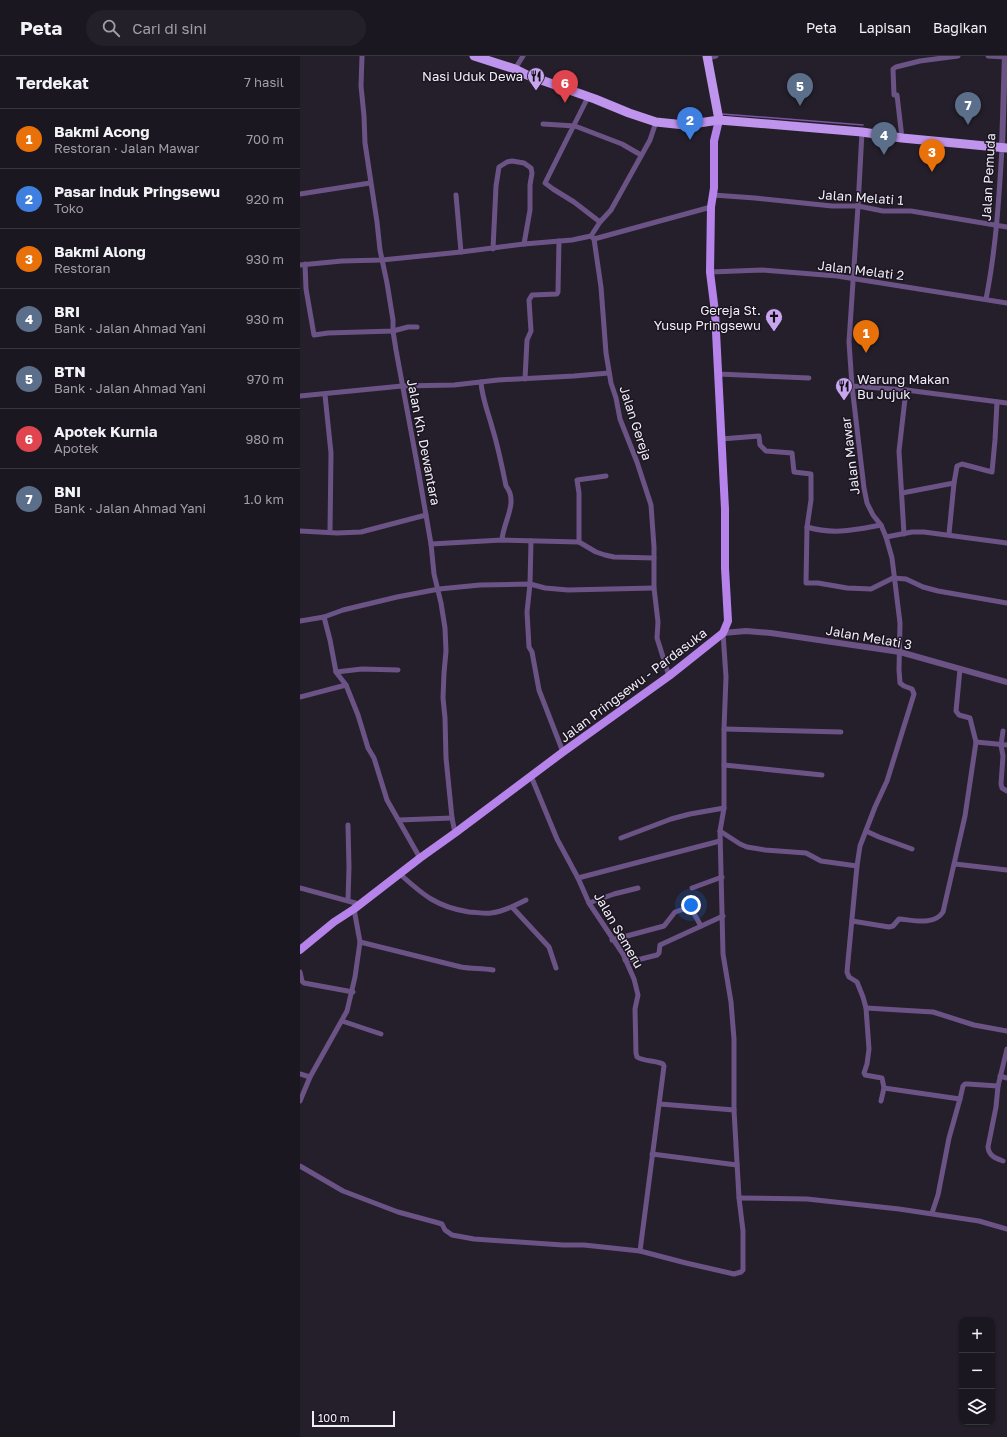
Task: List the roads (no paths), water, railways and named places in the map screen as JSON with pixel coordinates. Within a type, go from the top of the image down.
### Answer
[{"type":"highway","points":[[474,56],[515,69],[619,108],[629,114],[656,122],[685,125],[719,120],[862,132],[902,138],[1004,148]]},
{"type":"highway","points":[[710,57],[719,120]]},
{"type":"main road","name":"Jalan Pringsewu - Pardasuka","points":[[300,950],[334,922],[420,858],[669,676],[723,633],[728,621],[725,568],[725,509],[715,312],[710,272],[711,207],[714,188],[714,141],[719,120]]},
{"type":"street","name":"Jalan Kh. Dewantara","points":[[362,56],[361,86],[365,143],[370,183],[393,320],[393,330],[402,386],[426,515],[434,574],[438,589],[446,640],[443,698],[448,780],[455,833]]},
{"type":"street","points":[[515,69],[523,56]]},
{"type":"street","points":[[902,138],[897,94],[894,95],[892,72],[896,66],[958,56]]},
{"type":"street","points":[[988,56],[1005,56]]},
{"type":"street","name":"Jalan Pemuda","points":[[986,299],[991,272],[1004,148],[1005,56]]},
{"type":"street","points":[[588,97],[575,126],[558,155],[545,183],[574,202],[600,222]]},
{"type":"street","points":[[592,238],[600,222],[611,210],[650,140],[656,122]]},
{"type":"street","points":[[543,124],[575,126],[622,144],[641,155]]},
{"type":"street","name":"Jalan Mawar","points":[[862,132],[849,342],[852,386],[865,496],[873,515],[881,525],[892,558],[900,623],[900,683],[912,689],[914,694],[887,781],[866,831]]},
{"type":"street","points":[[493,249],[496,186],[499,167],[512,161],[524,163],[530,168],[532,173],[530,185],[530,210],[524,244]]},
{"type":"street","points":[[300,194],[370,183]]},
{"type":"street","points":[[456,195],[461,252]]},
{"type":"street","name":"Jalan Melati 1","points":[[713,195],[832,206],[858,206],[883,211],[911,211],[1007,227]]},
{"type":"street","points":[[417,327],[314,335],[303,265],[382,260],[592,238],[711,207]]},
{"type":"street","name":"Jalan Gereja","points":[[592,238],[601,287],[609,373],[620,419],[637,462],[651,505],[654,547],[654,588],[658,622],[657,638],[669,676]]},
{"type":"street","points":[[525,379],[528,340],[531,331],[529,300],[532,295],[557,294],[559,241]]},
{"type":"street","name":"Jalan Melati 2","points":[[710,272],[762,270],[837,276],[1007,303]]},
{"type":"street","points":[[300,396],[324,395],[353,390],[402,386],[446,385],[609,373]]},
{"type":"street","points":[[718,374],[809,378]]},
{"type":"street","points":[[481,382],[486,412],[499,449],[506,486],[509,489],[511,497],[509,513],[504,526],[502,540]]},
{"type":"street","points":[[852,386],[906,390],[1007,403]]},
{"type":"street","points":[[904,534],[899,451],[906,390]]},
{"type":"street","points":[[324,395],[331,453],[330,532]]},
{"type":"street","points":[[949,534],[957,466],[962,464],[992,472],[997,402]]},
{"type":"street","points":[[721,439],[759,436],[760,445],[766,451],[792,453],[794,472],[811,474],[811,500],[807,527],[806,583],[818,583],[847,588],[871,589],[894,578],[906,579],[923,587],[938,591],[1007,603]]},
{"type":"street","points":[[579,542],[579,493],[576,480],[606,476]]},
{"type":"street","points":[[902,493],[954,483]]},
{"type":"street","points":[[300,531],[337,533],[361,532],[426,515]]},
{"type":"street","points":[[807,527],[817,530],[838,532],[881,525]]},
{"type":"street","points":[[886,537],[912,532],[949,534],[1007,543]]},
{"type":"street","points":[[431,544],[502,540],[579,542],[596,552],[610,556],[654,558]]},
{"type":"street","points":[[531,541],[530,584],[527,612],[529,647],[532,652],[539,690],[563,752]]},
{"type":"street","points":[[300,621],[324,617],[343,610],[438,589],[480,585],[530,584],[544,588],[568,590],[654,588]]},
{"type":"street","points":[[324,617],[336,672],[346,685],[358,715],[368,748],[374,758],[387,800],[420,858]]},
{"type":"street","name":"Jalan Melati 3","points":[[723,633],[746,631],[771,633],[900,652],[1007,682]]},
{"type":"street","points":[[300,1166],[343,1191],[398,1212],[442,1224],[445,1230],[452,1235],[474,1239],[584,1245],[640,1251],[734,1274],[743,1270],[743,1231],[739,1198],[734,1110],[734,1039],[731,1002],[723,954],[720,832],[724,808],[724,729],[726,678],[723,633]]},
{"type":"street","points":[[336,672],[362,669],[398,670]]},
{"type":"street","points":[[852,921],[886,927],[892,926],[899,919],[929,921],[940,916],[942,912],[955,864],[965,816],[976,742],[970,718],[959,715],[956,712],[960,669]]},
{"type":"street","points":[[300,697],[346,685]]},
{"type":"street","points":[[724,729],[841,732]]},
{"type":"street","points":[[1003,731],[1001,745],[1003,756],[1002,788],[1007,791]]},
{"type":"street","points":[[976,742],[1007,745]]},
{"type":"street","points":[[724,765],[822,775]]},
{"type":"street","name":"Jalan Semeru","points":[[531,776],[557,839],[578,878],[589,903],[612,940],[623,954],[634,979],[638,995],[635,1009],[637,1057],[642,1060],[660,1062],[664,1064],[640,1251]]},
{"type":"street","points":[[621,838],[671,819],[724,808]]},
{"type":"street","points":[[399,820],[452,818]]},
{"type":"street","points":[[348,825],[348,900]]},
{"type":"street","points":[[882,1101],[884,1088],[882,1078],[865,1075],[864,1073],[869,1049],[866,1008],[857,982],[849,977],[847,972],[857,866],[860,846],[866,831],[912,849]]},
{"type":"street","points":[[720,832],[747,847],[806,853],[822,861],[857,866]]},
{"type":"street","points":[[578,878],[720,841]]},
{"type":"street","points":[[955,864],[1007,870]]},
{"type":"street","points":[[400,874],[421,893],[436,903],[457,910],[492,913],[512,907],[526,900]]},
{"type":"street","points":[[692,888],[722,877]]},
{"type":"street","points":[[300,888],[348,900],[356,907],[360,942],[358,961],[347,1011],[310,1077],[300,1101]]},
{"type":"street","points":[[589,903],[614,894],[638,888]]},
{"type":"street","points":[[512,907],[549,947],[556,968]]},
{"type":"street","points":[[612,940],[664,926],[675,912],[682,908],[690,908],[701,926]]},
{"type":"street","points":[[625,960],[641,959],[657,955],[659,953],[660,945],[723,916]]},
{"type":"street","points":[[360,942],[461,967],[493,970]]},
{"type":"street","points":[[300,972],[304,983],[352,992]]},
{"type":"street","points":[[866,1008],[933,1012],[974,1025],[1007,1031]]},
{"type":"street","points":[[342,1021],[381,1034]]},
{"type":"street","points":[[1003,1161],[995,1159],[989,1153],[988,1147],[996,1107],[998,1086],[1007,1049]]},
{"type":"street","points":[[300,1074],[310,1077]]},
{"type":"street","points":[[1000,1076],[1007,1078]]},
{"type":"street","points":[[932,1213],[938,1195],[945,1152],[960,1099],[962,1086],[965,1084],[998,1086]]},
{"type":"street","points":[[884,1088],[960,1099]]},
{"type":"street","points":[[660,1104],[734,1110]]},
{"type":"street","points":[[652,1154],[737,1165]]},
{"type":"street","points":[[739,1198],[807,1200],[932,1213],[979,1221],[1007,1229]]},
{"type":"waterway","points":[[722,114],[863,125]]},
{"type":"place","name":"Nasi Uduk Dewa","points":[[536,91]]},
{"type":"place","name":"Apotek Kurnia","points":[[565,103]]},
{"type":"place","name":"BTN","points":[[800,106]]},
{"type":"place","name":"BNI","points":[[968,125]]},
{"type":"place","name":"Pasar induk Pringsewu","points":[[690,140]]},
{"type":"place","name":"BRI","points":[[884,155]]},
{"type":"place","name":"Bakmi Along","points":[[932,172]]},
{"type":"place","name":"Gereja St. Yusup Pringsewu","points":[[774,332]]},
{"type":"place","name":"Bakmi Acong","points":[[866,353]]},
{"type":"place","name":"Warung Makan Bu Jujuk","points":[[844,401]]}]
